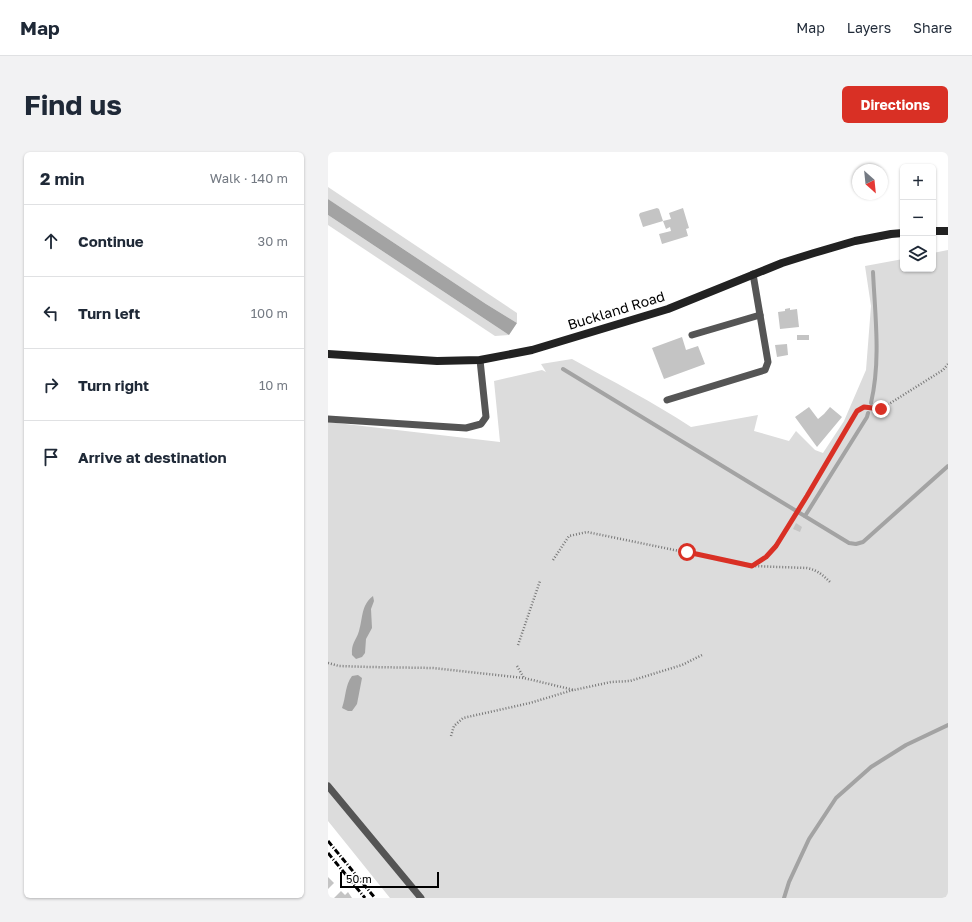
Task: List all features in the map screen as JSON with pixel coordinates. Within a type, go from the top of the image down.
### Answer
[{"type":"main road","points":[[936,231],[948,231]]},
{"type":"main road","name":"Buckland Road","points":[[328,354],[437,361],[480,360],[532,350],[668,309],[753,274],[807,255],[855,241],[900,233]]},
{"type":"lane","points":[[667,400],[765,370],[768,362],[753,274]]},
{"type":"lane","points":[[692,336],[760,315]]},
{"type":"lane","points":[[328,419],[466,428],[481,424],[486,417],[480,360]]},
{"type":"lane","points":[[328,786],[421,898]]},
{"type":"path","points":[[752,566],[766,557],[776,546],[857,411],[864,407],[881,409],[943,370],[948,364]]},
{"type":"path","points":[[553,560],[569,536],[587,532],[752,566],[807,568],[821,573],[830,582]]},
{"type":"path","points":[[518,645],[540,581]]},
{"type":"path","points":[[451,736],[454,726],[464,718],[530,703],[574,690],[611,682],[630,681],[682,665],[702,655]]},
{"type":"path","points":[[328,664],[339,666],[434,668],[524,678],[574,690]]},
{"type":"path","points":[[517,666],[524,678]]},
{"type":"shaded area","points":[[328,187],[517,313],[517,323],[328,199]]},
{"type":"shaded area","points":[[328,199],[517,323],[509,335],[328,215]]},
{"type":"shaded area","points":[[328,215],[509,335],[495,336],[328,225]]},
{"type":"shaded area","points":[[948,250],[948,898],[390,898],[328,821],[328,422],[500,442],[494,381],[542,370],[546,372],[541,364],[572,359],[647,400],[691,427],[758,415],[754,431],[789,441],[796,431],[815,450],[823,453],[844,421],[866,370],[871,306],[865,266],[900,260],[900,272],[936,272],[936,252]]},
{"type":"shaded area","points":[[373,596],[374,601],[371,609],[372,628],[366,639],[365,653],[362,657],[356,659],[352,655],[353,645],[359,631],[366,603]]},
{"type":"shaded area","points":[[358,675],[362,678],[357,704],[352,711],[348,711],[342,708],[347,687],[352,676]]},
{"type":"building","points":[[657,208],[659,209],[663,221],[643,227],[639,215],[640,213]]},
{"type":"building","points":[[683,208],[689,228],[686,229],[688,236],[662,244],[659,234],[671,231],[670,227],[666,229],[663,221],[671,219],[669,213]]},
{"type":"building","points":[[790,308],[790,310],[797,309],[799,327],[780,329],[778,312],[785,311],[785,309]]},
{"type":"building","points":[[797,335],[809,335],[809,340],[797,340]]},
{"type":"building","points":[[682,337],[686,350],[698,346],[705,364],[664,379],[652,348]]},
{"type":"building","points":[[787,344],[788,355],[777,357],[775,345]]},
{"type":"building","points":[[809,407],[818,419],[830,407],[842,417],[817,447],[795,417]]},
{"type":"building","points":[[796,523],[802,527],[800,532],[793,529]]},
{"type":"building","points":[[328,877],[334,883],[328,889]]},
{"type":"building","points":[[341,891],[345,895],[348,892],[352,898],[334,898]]},
{"type":"waterway","points":[[871,403],[877,354],[873,272]]},
{"type":"waterway","points":[[563,369],[849,543],[856,544],[863,542],[948,466]]},
{"type":"waterway","points":[[805,516],[867,417],[868,413]]},
{"type":"waterway","points":[[784,898],[789,882],[809,839],[836,798],[871,767],[906,745],[948,725]]},
{"type":"railway","points":[[328,841],[375,898]]},
{"type":"railway","points":[[328,853],[365,898]]},
{"type":"route","points":[[687,552],[752,566],[766,557],[776,546],[857,411],[864,407],[881,409]]}]
